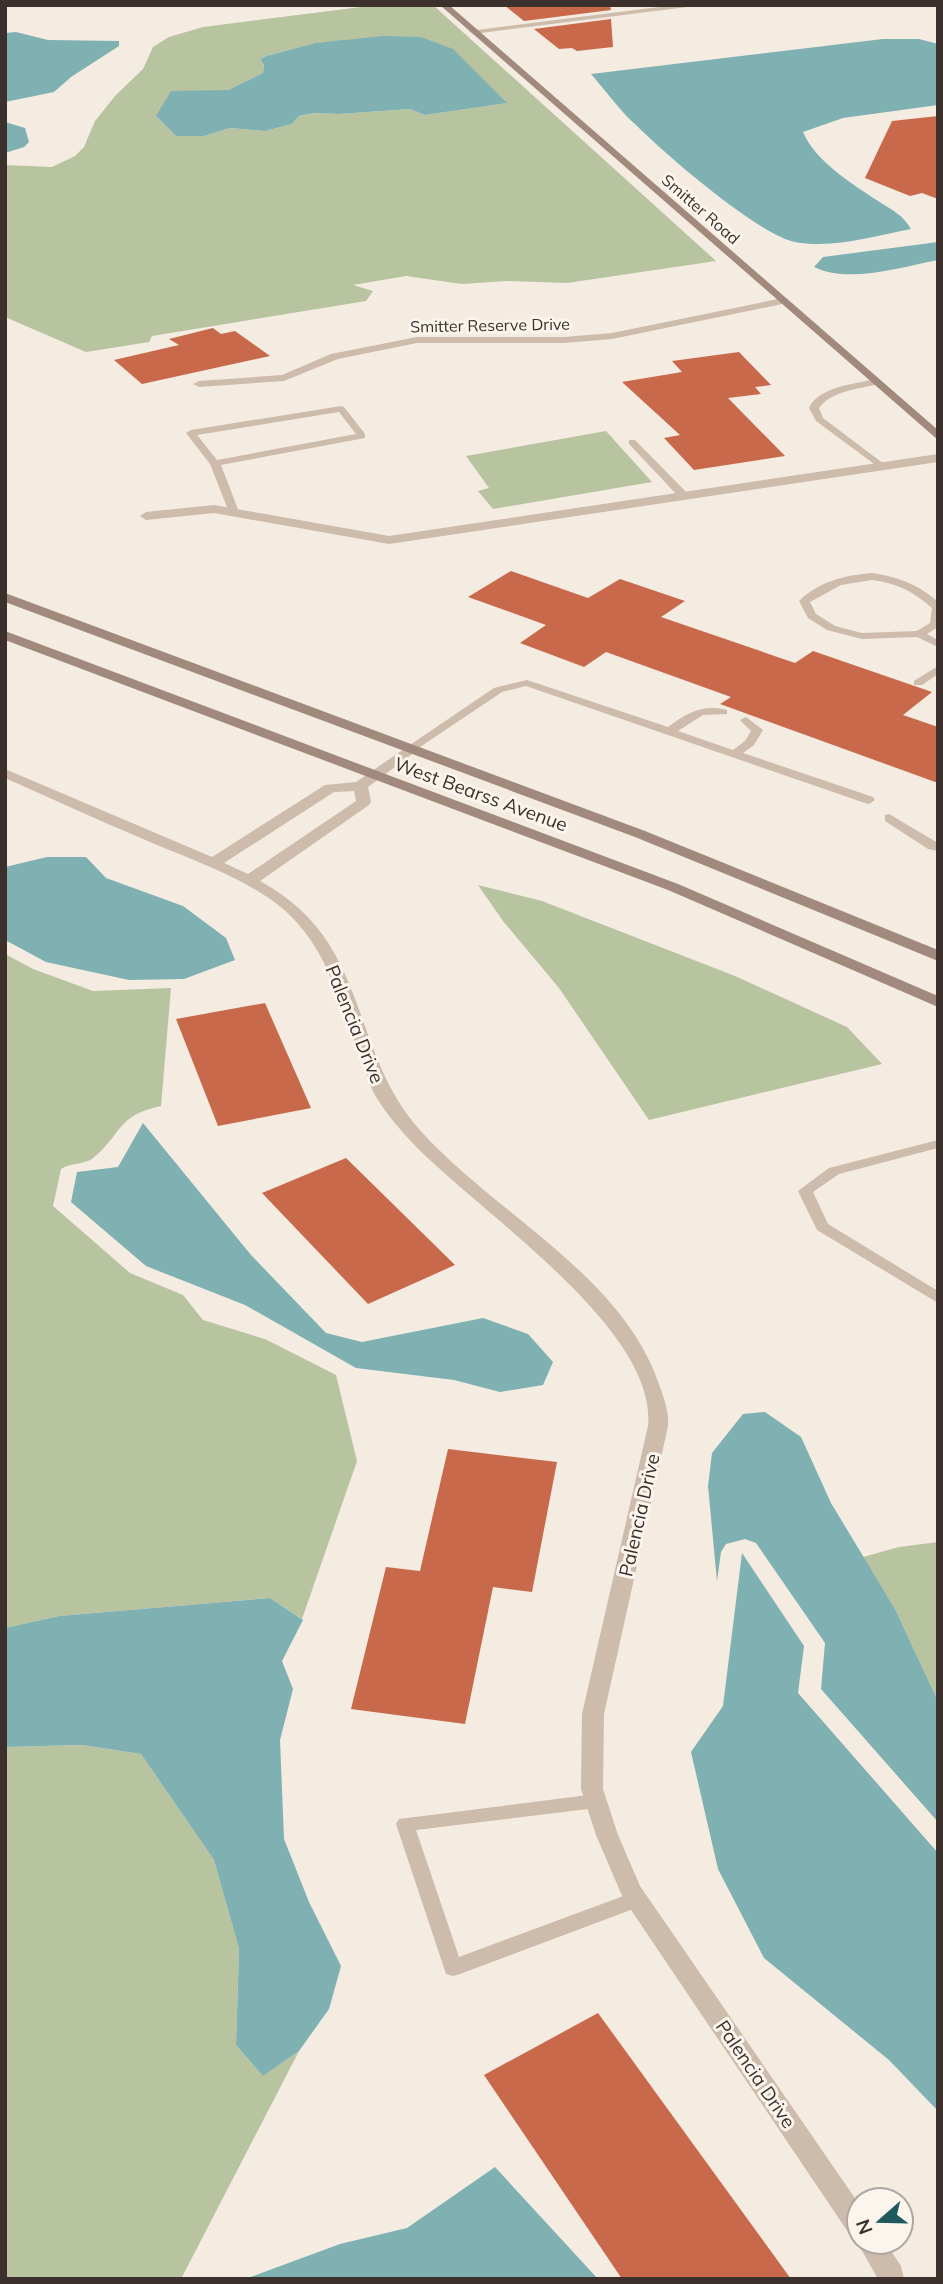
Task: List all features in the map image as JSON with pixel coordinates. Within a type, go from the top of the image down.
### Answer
[{"type":"main road","name":"Smitter Road","points":[[444,5],[938,436]]},
{"type":"main road","name":"West Bearss Avenue","points":[[5,597],[748,877],[938,957]]},
{"type":"main road","name":"West Bearss Avenue","points":[[5,635],[673,887],[938,1002]]},
{"type":"street","points":[[592,5],[605,16]]},
{"type":"street","points":[[473,31],[699,5]]},
{"type":"street","name":"Smitter Reserve Drive","points":[[199,384],[284,378],[335,356],[417,340],[564,340],[612,336],[783,301]]},
{"type":"street","points":[[146,516],[214,509],[388,540],[938,458]]},
{"type":"street","points":[[212,864],[330,788],[360,786],[410,749]]},
{"type":"street","name":"Palencia Drive","points":[[5,773],[249,881],[287,905],[317,936],[335,972],[383,1094],[394,1112],[435,1156],[588,1291],[621,1328],[648,1374],[659,1414],[655,1442],[593,1714],[592,1789],[607,1835],[637,1899],[845,2205]]},
{"type":"street","points":[[249,881],[364,802],[360,786]]},
{"type":"street","points":[[879,2256],[892,2275],[891,2279]]},
{"type":"lane","points":[[876,382],[832,393],[816,403],[814,408],[819,419],[881,466]]},
{"type":"lane","points":[[215,463],[362,436],[341,409],[191,433],[215,463],[233,513]]},
{"type":"lane","points":[[632,442],[684,496]]},
{"type":"lane","points":[[919,634],[935,624],[937,607],[923,592],[901,581],[874,576],[847,579],[820,589],[804,601],[812,616],[831,628],[862,636],[919,634],[938,644]]},
{"type":"lane","points":[[918,684],[938,669]]},
{"type":"lane","points":[[410,749],[498,690],[527,683],[869,800]]},
{"type":"lane","points":[[670,731],[691,715],[714,710],[723,712]]},
{"type":"lane","points":[[736,753],[750,743],[757,730],[746,720]]},
{"type":"lane","points":[[889,818],[932,846],[938,847]]},
{"type":"lane","points":[[938,1144],[834,1171],[805,1191],[822,1227],[938,1298]]},
{"type":"lane","points":[[596,1801],[405,1824],[453,1968],[637,1899]]},
{"type":"green space","points":[[377,5],[433,5],[716,261],[567,283],[506,281],[462,284],[406,276],[353,285],[373,291],[366,301],[152,336],[149,342],[86,352],[5,317],[5,165],[52,167],[75,156],[84,147],[95,121],[116,95],[143,69],[153,47],[169,37],[203,27]],"holes":[[[344,41],[506,103],[425,115],[410,109],[314,113],[299,116],[292,124],[265,131],[230,128],[204,136],[176,136],[156,116],[206,91],[228,90],[263,73],[264,65],[260,59],[266,56],[315,43]]]},
{"type":"green space","points":[[606,431],[652,482],[493,509],[478,491],[489,488],[466,456]]},
{"type":"green space","points":[[478,885],[542,901],[735,976],[847,1027],[882,1064],[649,1120],[559,988],[503,921]]},
{"type":"green space","points":[[5,954],[33,969],[93,991],[171,988],[161,1106],[146,1110],[127,1121],[92,1159],[61,1169],[53,1206],[130,1273],[183,1295],[203,1320],[265,1339],[336,1375],[357,1461],[302,1619],[270,1598],[59,1616],[5,1628]]},
{"type":"green space","points":[[938,1542],[938,1701],[895,1609],[863,1557],[899,1547]]},
{"type":"green space","points":[[82,1745],[141,1754],[214,1860],[239,1949],[236,2045],[263,2076],[299,2051],[181,2279],[5,2279],[5,1747]]},
{"type":"water","points":[[16,32],[48,40],[119,41],[119,46],[71,77],[54,92],[5,102],[5,33]]},
{"type":"water","points":[[383,36],[421,37],[453,49],[507,103],[425,115],[410,109],[314,113],[299,116],[292,124],[265,131],[230,128],[204,136],[176,136],[156,116],[171,91],[228,90],[263,73],[264,65],[260,59],[266,56],[315,43]]},
{"type":"water","points":[[883,39],[919,39],[938,44],[938,105],[843,118],[803,132],[825,162],[897,213],[911,229],[839,243],[795,242],[759,225],[650,139],[591,74]]},
{"type":"water","points":[[5,122],[25,128],[29,142],[24,147],[5,153]]},
{"type":"water","points":[[938,242],[938,260],[892,270],[843,274],[814,267],[823,257]]},
{"type":"water","points":[[47,857],[86,857],[106,878],[183,906],[226,938],[235,960],[184,979],[129,980],[46,962],[5,940],[5,867]]},
{"type":"water","points":[[143,1123],[251,1255],[326,1333],[362,1342],[483,1318],[528,1334],[553,1362],[543,1385],[500,1392],[454,1380],[356,1368],[245,1305],[146,1266],[71,1202],[77,1172],[118,1167]]},
{"type":"water","points":[[765,1412],[801,1437],[831,1503],[895,1609],[938,1701],[938,1822],[821,1689],[825,1643],[756,1543],[745,1539],[726,1544],[721,1552],[717,1581],[708,1486],[712,1453],[743,1414]]},
{"type":"water","points":[[742,1553],[804,1646],[798,1693],[938,1853],[938,2111],[889,2060],[764,1958],[718,1869],[691,1752],[723,1706]]},
{"type":"water","points":[[270,1598],[303,1620],[282,1661],[293,1689],[280,1740],[284,1839],[309,1902],[341,1966],[329,2009],[299,2051],[263,2076],[236,2045],[239,1949],[214,1860],[141,1754],[82,1745],[5,1747],[5,1628],[59,1616]]},
{"type":"water","points":[[495,2167],[598,2279],[245,2279],[340,2244],[407,2228]]},
{"type":"building","points":[[504,5],[610,5],[611,10],[524,21]]},
{"type":"building","points":[[611,19],[613,47],[577,51],[572,48],[559,49],[534,29]]},
{"type":"building","points":[[938,116],[938,199],[922,193],[910,196],[865,178],[892,121]]},
{"type":"building","points":[[213,328],[221,334],[235,331],[270,356],[142,384],[114,360],[179,345],[169,339]]},
{"type":"building","points":[[739,352],[771,385],[755,387],[761,394],[728,398],[785,456],[694,470],[664,438],[680,435],[622,382],[682,372],[672,361]]},
{"type":"building","points":[[511,571],[588,598],[620,579],[685,601],[661,617],[795,663],[813,651],[932,692],[903,715],[938,727],[938,783],[720,704],[731,697],[606,652],[584,667],[520,643],[546,625],[468,597]]},
{"type":"building","points":[[265,1003],[311,1108],[218,1126],[176,1019]]},
{"type":"building","points":[[346,1158],[455,1265],[368,1304],[262,1193]]},
{"type":"building","points":[[448,1449],[557,1462],[532,1592],[493,1587],[465,1724],[351,1709],[386,1567],[420,1571]]},
{"type":"building","points":[[598,2013],[791,2279],[622,2279],[484,2075]]}]
